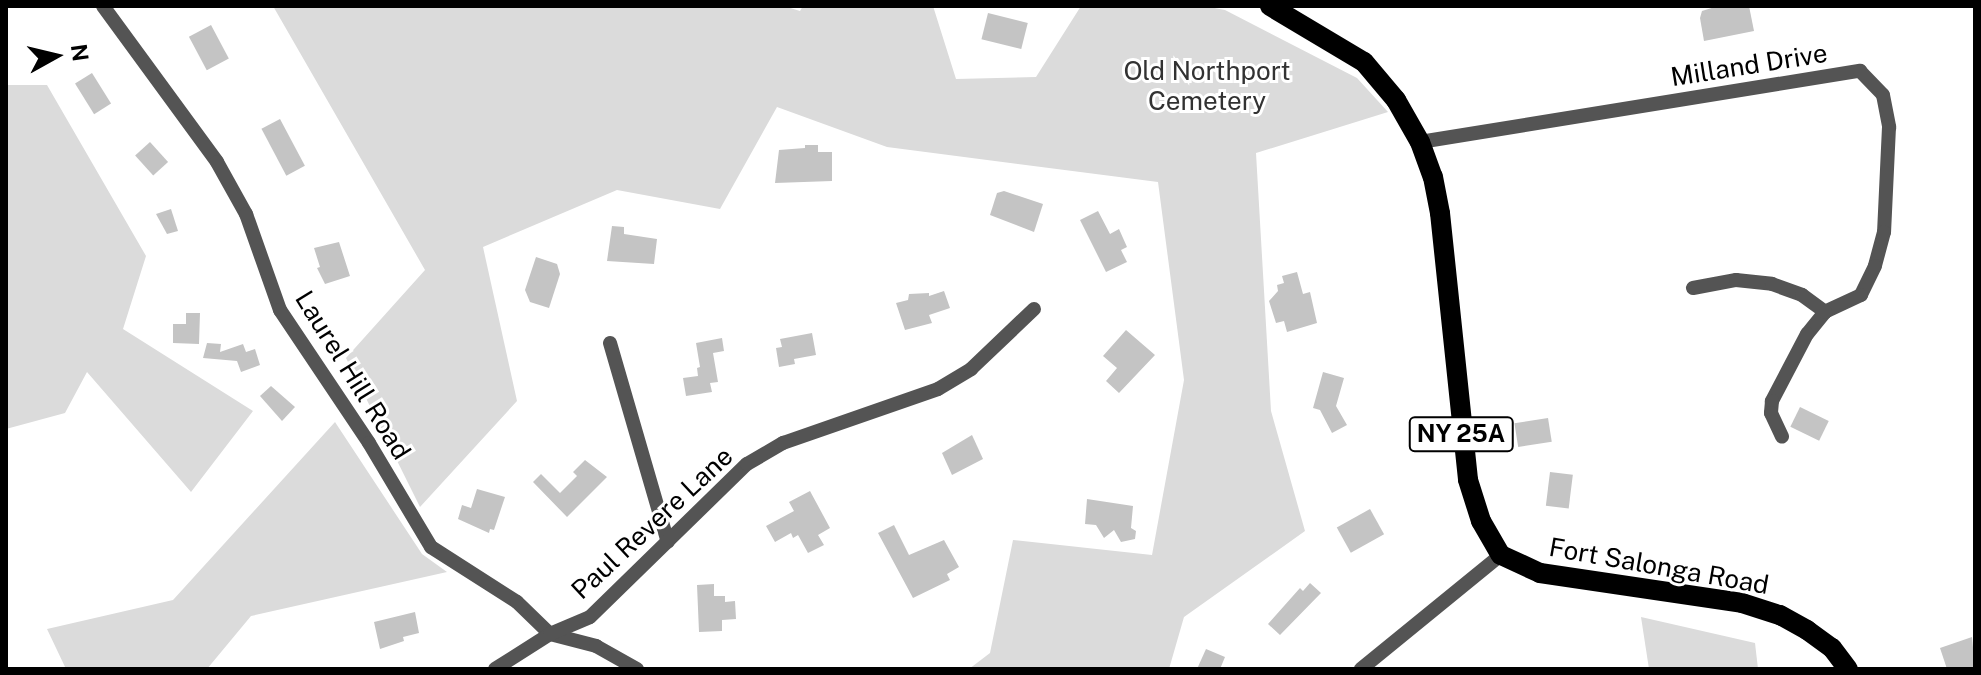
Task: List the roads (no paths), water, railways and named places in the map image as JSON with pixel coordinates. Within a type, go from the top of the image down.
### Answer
[{"type":"main road","name":"NY 25A","points":[[1270,6],[1364,62],[1396,100],[1420,142],[1433,177],[1440,213],[1468,480],[1481,521],[1501,555]]},
{"type":"main road","name":"Fort Salonga Road","points":[[1501,555],[1540,573],[1742,603],[1780,615],[1832,648],[1848,669]]},
{"type":"street","name":"Laurel Hill Road","points":[[103,6],[217,162],[246,214],[280,310],[369,443],[431,547],[517,602],[550,634]]},
{"type":"street","name":"Milland Drive","points":[[1420,142],[1860,71],[1883,95],[1889,127],[1884,232],[1875,266],[1861,295],[1825,312],[1807,334],[1772,401],[1771,413],[1782,437]]},
{"type":"street","points":[[1693,288],[1736,280],[1772,284],[1802,295],[1825,312]]},
{"type":"street","name":"Paul Revere Lane","points":[[550,634],[590,617],[747,464],[783,443],[938,389],[971,369],[1034,309]]},
{"type":"street","points":[[610,343],[668,542]]},
{"type":"street","points":[[1361,669],[1501,555]]},
{"type":"street","points":[[495,669],[550,634],[596,646],[637,669]]},
{"type":"park label","name":"Old Northport Cemetery","points":[[1207,86]]}]
